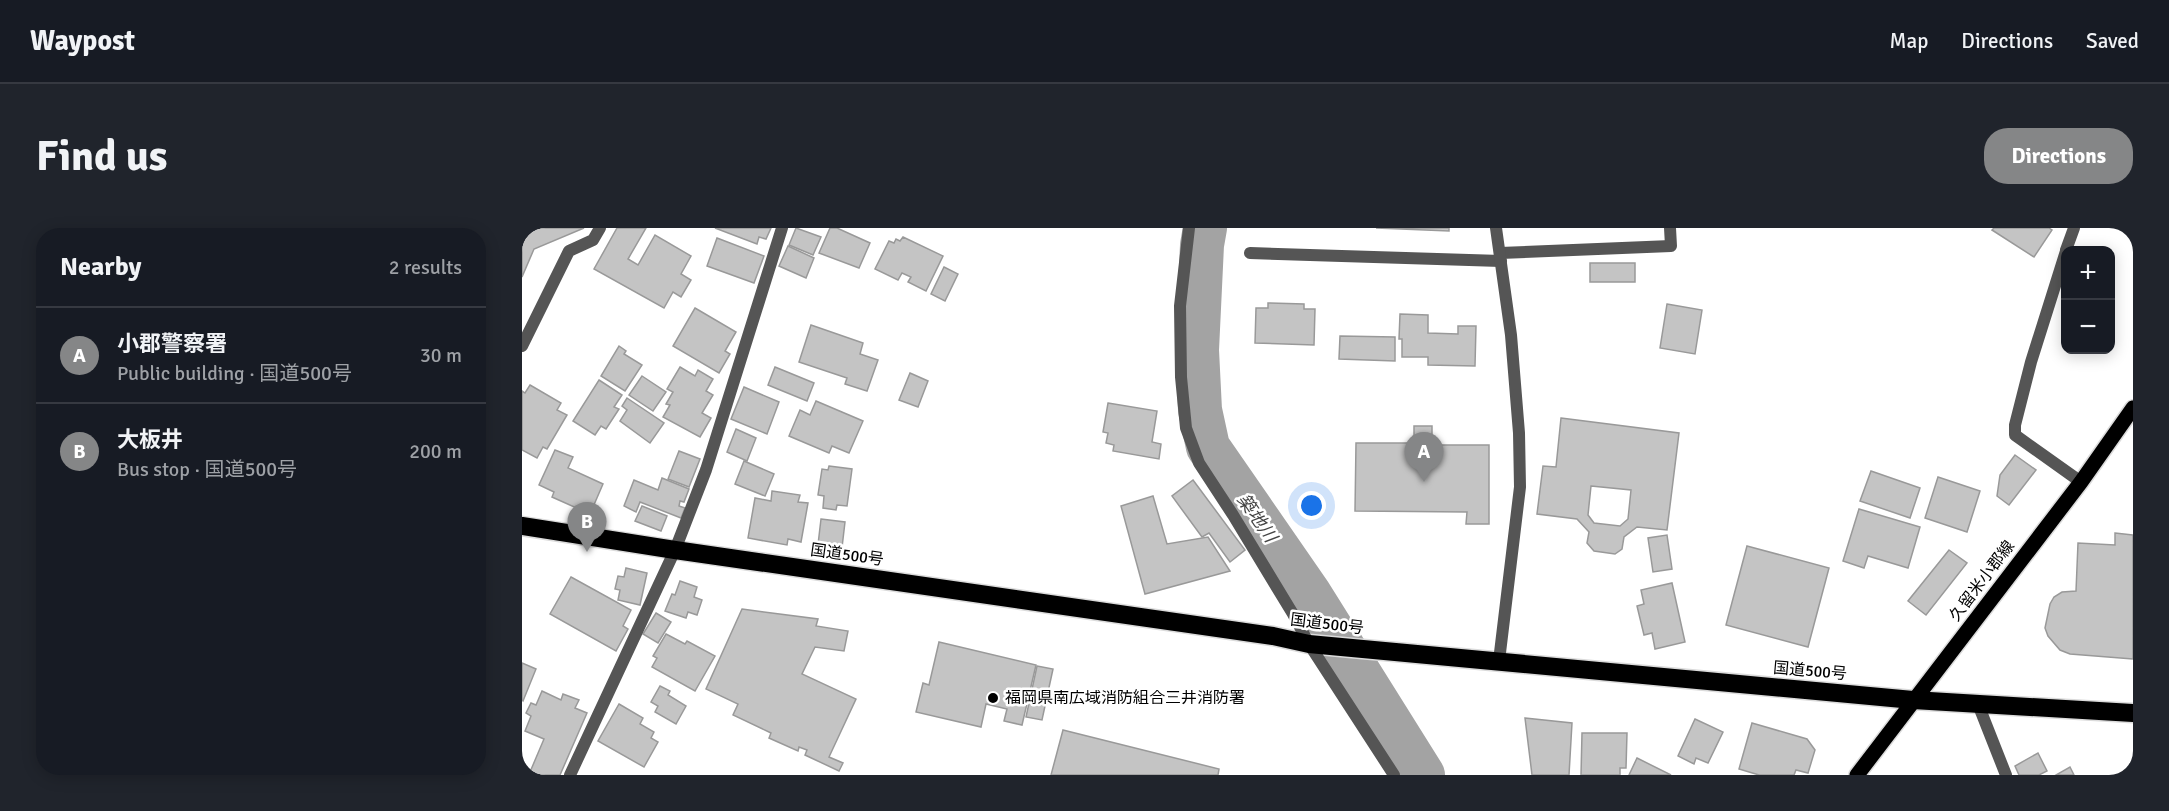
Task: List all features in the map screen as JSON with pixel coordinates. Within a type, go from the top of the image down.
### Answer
[{"type":"highway","name":"国道500号","points":[[522,525],[675,550],[1273,636],[1309,644],[1913,700],[2133,713]]},
{"type":"main road","name":"久留米小郡線","points":[[1857,775],[2081,482],[2133,408]]},
{"type":"street","points":[[522,346],[568,251],[593,240],[600,228]]},
{"type":"street","points":[[570,775],[675,550],[706,470],[782,228]]},
{"type":"street","points":[[1189,228],[1180,306],[1181,377],[1186,428],[1199,463],[1233,515],[1309,644],[1394,775]]},
{"type":"street","points":[[1496,228],[1511,335],[1518,411],[1520,487],[1499,662]]},
{"type":"street","points":[[1250,253],[1500,257],[1671,246],[1670,228]]},
{"type":"street","points":[[2068,246],[2074,228]]},
{"type":"street","points":[[2061,267],[2031,362],[2015,425],[2015,435],[2081,482]]},
{"type":"street","points":[[1978,704],[2006,775]]},
{"type":"building","points":[[522,228],[584,228],[534,249],[522,277]]},
{"type":"building","points":[[617,228],[646,228],[628,259],[638,265],[655,235],[691,256],[681,274],[691,280],[681,297],[673,292],[664,308],[594,269]]},
{"type":"building","points":[[715,228],[771,228],[766,239],[759,237],[757,244]]},
{"type":"building","points":[[796,228],[821,237],[813,255],[789,245]]},
{"type":"building","points":[[830,228],[837,228],[870,243],[859,268],[819,253]]},
{"type":"building","points":[[1376,228],[1449,228],[1449,231]]},
{"type":"building","points":[[1994,228],[2049,228],[2052,230],[2034,257],[1992,230]]},
{"type":"building","points":[[903,237],[943,256],[926,291],[908,282],[911,277],[902,273],[898,280],[875,269],[889,241],[894,243],[896,239],[900,241]]},
{"type":"building","points":[[717,238],[764,256],[754,283],[707,266]]},
{"type":"building","points":[[788,246],[814,258],[806,278],[779,266]]},
{"type":"building","points":[[1590,263],[1635,263],[1635,282],[1590,282]]},
{"type":"building","points":[[944,267],[958,274],[945,301],[931,294]]},
{"type":"building","points":[[1268,303],[1304,304],[1304,309],[1315,309],[1314,345],[1255,343],[1256,308],[1268,308]]},
{"type":"building","points":[[1667,304],[1702,310],[1695,354],[1660,348]]},
{"type":"building","points":[[695,308],[736,332],[725,351],[730,354],[719,373],[673,346]]},
{"type":"building","points":[[1400,314],[1428,315],[1428,333],[1458,334],[1458,326],[1476,326],[1475,366],[1428,365],[1428,357],[1402,357],[1402,339],[1399,339]]},
{"type":"building","points":[[811,325],[863,343],[860,354],[878,360],[867,391],[845,384],[847,378],[799,362]]},
{"type":"building","points":[[1340,336],[1395,337],[1395,361],[1339,359]]},
{"type":"building","points":[[619,346],[626,351],[624,354],[642,365],[625,391],[601,376]]},
{"type":"building","points":[[680,367],[695,376],[698,370],[713,379],[706,391],[713,395],[702,413],[711,418],[700,437],[663,417],[670,405],[666,404],[673,392],[667,389]]},
{"type":"building","points":[[775,367],[814,383],[807,401],[768,385]]},
{"type":"building","points":[[910,373],[928,381],[918,407],[899,400]]},
{"type":"building","points":[[642,376],[666,392],[653,411],[629,395]]},
{"type":"building","points":[[599,380],[622,395],[614,407],[619,409],[606,429],[601,426],[595,435],[573,421]]},
{"type":"building","points":[[530,385],[561,403],[557,410],[567,415],[547,449],[543,447],[537,458],[522,450],[522,391],[525,393]]},
{"type":"building","points":[[744,387],[779,402],[767,434],[731,419]]},
{"type":"building","points":[[627,398],[664,423],[650,443],[620,421],[627,410],[622,406]]},
{"type":"building","points":[[816,401],[863,421],[849,453],[832,446],[829,453],[789,436],[800,410],[810,415]]},
{"type":"building","points":[[1108,403],[1157,411],[1152,442],[1161,444],[1159,459],[1113,451],[1114,445],[1106,443],[1108,433],[1103,432]]},
{"type":"building","points":[[1561,418],[1679,433],[1667,530],[1637,527],[1624,537],[1622,549],[1615,554],[1594,551],[1587,543],[1589,532],[1577,519],[1537,514],[1543,466],[1556,467]],"holes":[[[1591,486],[1631,490],[1628,519],[1620,526],[1594,523],[1588,515]]]},
{"type":"building","points":[[1414,426],[1432,426],[1432,445],[1489,445],[1489,524],[1466,524],[1467,512],[1355,511],[1356,443],[1414,443]]},
{"type":"building","points":[[736,429],[756,438],[747,461],[727,452]]},
{"type":"building","points":[[555,450],[573,457],[568,468],[603,484],[590,514],[552,497],[554,492],[539,485]]},
{"type":"building","points":[[679,451],[700,459],[689,487],[668,479]]},
{"type":"building","points":[[2015,455],[2036,470],[2009,505],[1997,496],[2000,475]]},
{"type":"building","points":[[744,461],[774,474],[765,496],[735,484]]},
{"type":"building","points":[[829,466],[852,469],[847,506],[837,505],[836,510],[823,508],[824,496],[818,495],[822,469],[828,470]]},
{"type":"building","points":[[1871,471],[1920,488],[1910,518],[1860,501]]},
{"type":"building","points":[[1938,477],[1980,491],[1967,532],[1925,518]]},
{"type":"building","points":[[662,478],[689,489],[684,502],[680,501],[679,506],[685,508],[681,518],[640,502],[636,512],[624,506],[634,480],[658,490]]},
{"type":"building","points":[[1193,480],[1245,550],[1230,562],[1209,533],[1202,537],[1172,496]]},
{"type":"building","points":[[772,491],[800,495],[798,502],[808,503],[801,542],[788,539],[787,545],[748,538],[755,498],[771,501]]},
{"type":"building","points":[[1153,496],[1167,544],[1208,537],[1230,571],[1145,594],[1121,506]]},
{"type":"building","points":[[642,506],[667,516],[661,531],[635,521]]},
{"type":"building","points":[[1859,509],[1920,527],[1908,568],[1868,556],[1864,568],[1843,561]]},
{"type":"building","points":[[821,519],[845,522],[841,556],[817,553]]},
{"type":"building","points":[[2115,533],[2133,535],[2133,659],[2070,654],[2060,650],[2048,636],[2045,628],[2050,604],[2054,597],[2062,592],[2076,591],[2078,543],[2115,545]]},
{"type":"building","points":[[1667,535],[1672,569],[1653,572],[1648,538]]},
{"type":"building","points":[[1747,546],[1829,568],[1808,647],[1726,625]]},
{"type":"building","points":[[1949,550],[1967,563],[1926,615],[1908,601]]},
{"type":"building","points":[[626,568],[647,573],[640,605],[618,600],[620,590],[615,589],[618,576],[624,577]]},
{"type":"building","points":[[571,577],[631,610],[623,626],[628,629],[616,651],[550,614]]},
{"type":"building","points":[[680,581],[697,587],[694,597],[702,600],[697,615],[688,612],[686,618],[665,611]]},
{"type":"building","points":[[1672,583],[1685,642],[1655,649],[1652,633],[1644,635],[1637,606],[1644,604],[1641,590]]},
{"type":"building","points":[[742,609],[818,619],[816,626],[848,631],[844,651],[815,647],[802,674],[856,699],[829,757],[843,763],[839,771],[805,755],[807,750],[799,747],[798,751],[769,738],[771,733],[733,715],[738,704],[706,689]]},
{"type":"building","points":[[656,613],[671,622],[658,643],[643,634]]},
{"type":"building","points":[[666,634],[685,644],[687,641],[715,656],[695,691],[652,667],[657,658],[653,656]]},
{"type":"building","points":[[939,642],[1036,665],[1022,725],[1004,721],[1007,709],[986,704],[981,727],[916,712],[923,683],[929,685]]},
{"type":"building","points":[[522,663],[536,669],[523,701],[522,700]]},
{"type":"building","points":[[1037,666],[1053,669],[1042,720],[1026,717]]},
{"type":"building","points":[[660,686],[670,691],[668,695],[686,706],[676,724],[655,712],[658,706],[651,702]]},
{"type":"building","points":[[542,691],[561,700],[563,694],[579,700],[575,708],[587,713],[560,775],[538,775],[530,772],[544,739],[525,731],[531,716],[526,713],[531,703],[536,705]]},
{"type":"building","points":[[619,704],[643,718],[640,724],[654,732],[651,738],[658,742],[644,767],[598,741]]},
{"type":"building","points":[[1525,718],[1572,723],[1569,775],[1532,775]]},
{"type":"building","points":[[1695,719],[1723,732],[1708,763],[1696,758],[1694,764],[1678,756]]},
{"type":"building","points":[[1752,723],[1807,739],[1815,750],[1808,773],[1796,770],[1794,775],[1759,775],[1739,769]]},
{"type":"building","points":[[1063,730],[1219,769],[1218,775],[1051,775]]},
{"type":"building","points":[[1582,733],[1627,733],[1626,768],[1620,768],[1620,775],[1581,775]]},
{"type":"building","points":[[2038,753],[2047,771],[2039,775],[2019,775],[2015,766]]},
{"type":"building","points":[[1637,758],[1671,775],[1629,775]]},
{"type":"building","points":[[2070,767],[2074,775],[2056,775]]},
{"type":"waterway","name":"築地川","points":[[1205,228],[1202,245],[1197,350],[1200,410],[1208,447],[1309,593],[1423,775]]},
{"type":"place","name":"小郡警察署","points":[[1424,482]]},
{"type":"place","name":"大板井","points":[[587,552]]},
{"type":"place","name":"福岡県南広域消防組合三井消防署","points":[[993,698]]}]
